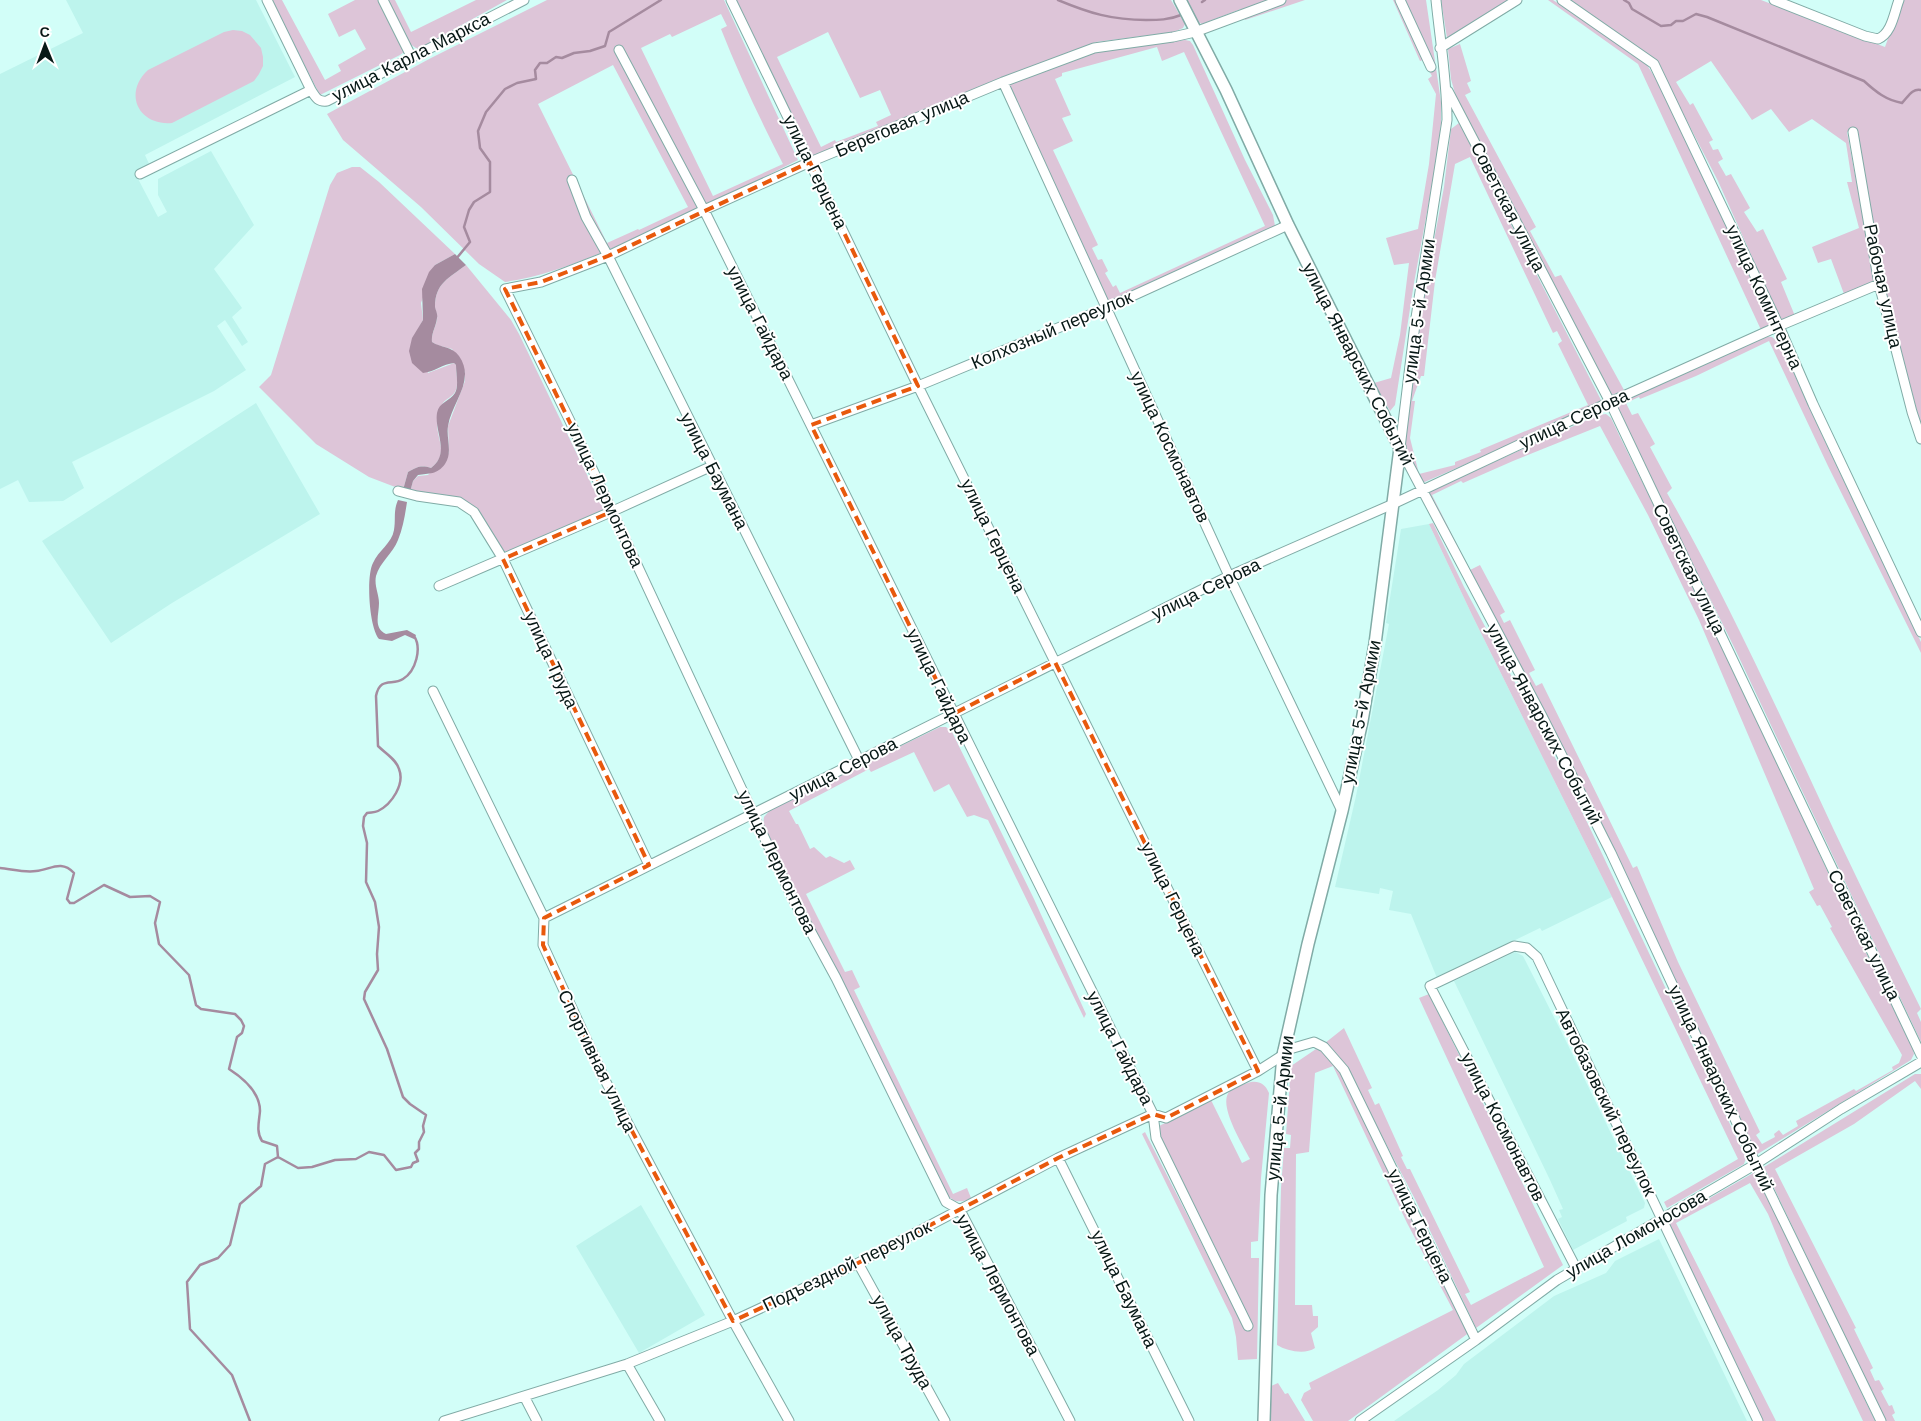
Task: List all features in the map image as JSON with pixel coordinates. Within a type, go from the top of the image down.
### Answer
[{"type":"street","points":[[267,0],[311,90]]},
{"type":"street","points":[[382,0],[411,56]]},
{"type":"street","name":"улица Карла Маркса","points":[[140,174],[311,90],[317,100],[321,102],[327,101],[411,56],[524,0]]},
{"type":"street","name":"улица Герцена","points":[[730,0],[918,386],[1258,1071]]},
{"type":"street","name":"улица Январских Событий","points":[[1180,0],[1226,90],[1288,224],[1421,490],[1542,716],[1611,853],[1756,1164],[1881,1421]]},
{"type":"street","name":"Береговая улица","points":[[505,290],[541,282],[608,256],[810,162],[1003,82],[1094,48],[1174,37],[1195,32],[1281,0]]},
{"type":"street","points":[[1400,0],[1432,67]]},
{"type":"street","name":"улица 5-й Армии","points":[[1264,1421],[1271,1195],[1283,1053],[1308,944],[1342,811],[1362,721],[1375,644],[1415,324],[1447,120],[1447,89],[1440,48],[1436,0]]},
{"type":"street","points":[[1440,48],[1517,0]]},
{"type":"street","name":"улица Коминтерна","points":[[1562,0],[1654,64],[1779,326],[1813,404],[1921,632]]},
{"type":"street","points":[[1774,0],[1865,36],[1878,39],[1882,38],[1889,29],[1899,0]]},
{"type":"street","name":"улица Гайдара","points":[[619,50],[704,210],[1153,1114],[1156,1138],[1248,1326]]},
{"type":"street","name":"улица Космонавтов","points":[[1003,82],[1229,576],[1342,811]]},
{"type":"street","name":"Советская улица","points":[[1447,89],[1610,402],[1921,1055]]},
{"type":"street","name":"Рабочая улица","points":[[1853,132],[1880,284],[1912,412],[1921,439]]},
{"type":"street","name":"улица Баумана","points":[[572,180],[586,217],[608,256],[859,760]]},
{"type":"street","name":"Колхозный переулок","points":[[811,425],[918,386],[1106,308],[1288,224]]},
{"type":"street","name":"улица Серова","points":[[544,918],[1229,576],[1393,504],[1610,402],[1779,326],[1880,284]]},
{"type":"street","name":"улица Лермонтова","points":[[505,290],[613,511],[792,897],[836,978],[946,1202],[960,1210],[1070,1421]]},
{"type":"street","points":[[439,586],[712,466]]},
{"type":"street","name":"улица Труда","points":[[398,491],[417,496],[460,502],[474,512],[503,559],[649,865]]},
{"type":"street","name":"Спортивная улица","points":[[433,690],[544,918],[543,946],[606,1082],[733,1321],[789,1421]]},
{"type":"street","name":"улица Космонавтов","points":[[1527,948],[1514,946],[1430,986],[1576,1268]]},
{"type":"street","name":"Автобазовский переулок","points":[[1527,948],[1537,957],[1758,1421]]},
{"type":"street","name":"улица Герцена","points":[[1283,1053],[1314,1042],[1324,1047],[1344,1070],[1476,1340]]},
{"type":"street","name":"Подъездной переулок","points":[[444,1421],[627,1364],[733,1321],[858,1263],[1058,1158],[1153,1114],[1166,1118],[1258,1071],[1283,1053]]},
{"type":"street","name":"улица Ломоносова","points":[[1360,1421],[1476,1340],[1557,1280],[1756,1164],[1840,1109],[1921,1062]]},
{"type":"street","name":"улица Баумана","points":[[1058,1158],[1189,1421]]},
{"type":"street","name":"улица Труда","points":[[858,1263],[945,1421]]},
{"type":"street","points":[[627,1364],[660,1421]]},
{"type":"street","points":[[524,1396],[537,1421]]},
{"type":"highlighted area","points":[[810,162],[918,386],[811,425],[953,714],[1055,662],[1258,1071],[1166,1118],[1153,1114],[1058,1158],[858,1263],[733,1321],[606,1082],[543,945],[544,918],[649,865],[503,559],[613,511],[505,289],[541,282],[608,256]]},
{"type":"shaded area","points":[[66,0],[256,0],[295,77],[145,155],[150,166],[135,173],[158,217],[167,212],[158,195],[158,179],[211,151],[254,225],[214,269],[242,308],[232,317],[248,342],[242,346],[225,320],[217,326],[246,370],[214,391],[72,462],[84,488],[63,501],[29,502],[18,480],[0,489],[0,74],[83,33]]},
{"type":"shaded area","points":[[270,0],[282,0],[325,80],[341,71],[338,65],[366,49],[355,29],[339,37],[328,14],[355,0],[378,0],[404,52],[320,95]]},
{"type":"shaded area","points":[[386,0],[395,0],[411,32],[476,0],[507,0],[420,48],[416,48],[407,42]]},
{"type":"shaded area","points":[[547,0],[724,0],[798,160],[653,231],[617,246],[554,271],[505,282],[479,264],[421,207],[343,140],[327,114],[431,58]],"holes":[[[721,14],[727,26],[721,29],[728,46],[750,97],[783,164],[713,196],[641,48],[670,34],[672,37]],[[613,65],[688,207],[607,243],[538,104]]]},
{"type":"shaded area","points":[[732,0],[1171,0],[1185,24],[1183,28],[1174,32],[1096,42],[813,160]],"holes":[[[828,32],[860,98],[880,90],[891,115],[876,122],[878,126],[836,142],[835,140],[821,147],[777,57]]]},
{"type":"shaded area","points":[[1187,0],[1305,0],[1245,20],[1241,9],[1202,24],[1198,22]]},
{"type":"shaded area","points":[[1393,0],[1426,0],[1441,102],[1441,124],[1395,405],[1390,411],[1374,383],[1391,378],[1400,335],[1409,263],[1394,265],[1386,238],[1418,229],[1429,164],[1436,94],[1428,79],[1432,76],[1423,60],[1420,61]]},
{"type":"shaded area","points":[[1441,0],[1510,0],[1462,33],[1447,38]]},
{"type":"shaded area","points":[[1548,0],[1553,0],[1643,59],[1671,102],[1773,320],[1771,327],[1762,332],[1638,64]]},
{"type":"shaded area","points":[[1571,0],[1761,0],[1885,47],[1902,0],[1921,0],[1921,426],[1885,292],[1857,130],[1847,132],[1875,283],[1844,294],[1831,259],[1818,263],[1812,247],[1859,228],[1847,182],[1852,182],[1846,143],[1812,119],[1789,132],[1771,109],[1752,120],[1711,61],[1676,82],[1690,105],[1693,103],[1713,140],[1709,142],[1713,150],[1718,149],[1723,159],[1718,162],[1726,176],[1731,174],[1750,208],[1744,212],[1757,232],[1763,229],[1787,279],[1781,282],[1795,316],[1781,322],[1718,181],[1658,65],[1648,55]]},
{"type":"shaded area","points":[[242,31],[250,35],[261,48],[263,66],[254,81],[172,123],[160,123],[143,114],[138,106],[136,88],[140,79],[148,70],[224,32]]},
{"type":"shaded area","points":[[1190,41],[1245,160],[1273,215],[1275,226],[1109,305],[1007,85],[1085,55],[1108,49]],"holes":[[[1157,47],[1162,61],[1184,52],[1265,226],[1120,293],[1116,285],[1113,287],[1105,273],[1108,271],[1102,259],[1098,260],[1092,248],[1098,245],[1053,150],[1073,141],[1062,118],[1071,115],[1055,79],[1062,76],[1062,73]]]},
{"type":"shaded area","points":[[1460,44],[1471,81],[1467,83],[1471,92],[1465,95],[1536,227],[1530,231],[1555,277],[1561,275],[1624,390],[1610,396],[1456,97],[1451,79],[1448,49]]},
{"type":"shaded area","points":[[1459,123],[1602,402],[1420,484],[1412,477],[1404,443],[1424,294],[1444,187],[1451,129]],"holes":[[[1470,157],[1553,333],[1557,331],[1562,341],[1558,344],[1588,405],[1480,450],[1481,452],[1455,462],[1455,465],[1419,474],[1410,438],[1415,401],[1412,401],[1421,376],[1424,376],[1435,281],[1455,164]]]},
{"type":"shaded area","points":[[352,167],[360,167],[379,182],[455,254],[435,265],[421,303],[423,320],[418,329],[428,373],[454,363],[456,365],[456,389],[454,394],[442,404],[437,421],[441,452],[437,463],[431,468],[419,467],[408,472],[403,490],[369,477],[316,444],[259,387],[271,375],[330,185],[337,173]]},
{"type":"shaded area","points":[[455,254],[466,265],[444,282],[437,292],[435,307],[437,317],[432,342],[453,350],[459,356],[464,365],[464,382],[450,417],[448,426],[449,455],[445,464],[436,472],[418,475],[413,481],[410,492],[403,490],[408,472],[419,467],[431,468],[440,456],[437,413],[440,406],[455,393],[457,383],[456,365],[454,363],[423,373],[412,363],[409,351],[412,338],[423,320],[422,289],[429,272],[435,265]]},
{"type":"shaded area","points":[[466,265],[511,320],[519,334],[604,510],[601,514],[508,552],[501,550],[484,519],[471,504],[450,496],[410,492],[413,481],[418,476],[428,475],[449,453],[448,426],[465,381],[465,372],[452,349],[437,345],[432,342],[432,339],[437,318],[435,307],[437,292],[444,282]]},
{"type":"shaded area","points":[[1765,336],[1772,337],[1781,345],[1921,642],[1921,653],[1828,466],[1769,341],[1696,376],[1626,403],[1632,415],[1638,413],[1655,444],[1650,447],[1672,488],[1667,493],[1739,630],[1921,1009],[1917,1013],[1921,1022],[1921,1042],[1734,647],[1615,407],[1618,403]]},
{"type":"shaded area","points":[[256,403],[320,514],[172,603],[111,643],[42,541]]},
{"type":"shaded area","points":[[1606,414],[1611,418],[1711,621],[1852,924],[1913,1049],[1914,1054],[1911,1060],[1756,1155],[1428,492],[1598,415]],"holes":[[[1600,426],[1648,515],[1699,620],[1814,889],[1809,892],[1817,906],[1820,905],[1832,927],[1830,928],[1902,1055],[1899,1063],[1892,1067],[1893,1070],[1796,1121],[1798,1126],[1783,1135],[1779,1130],[1774,1134],[1775,1137],[1762,1144],[1756,1135],[1760,1132],[1678,962],[1637,866],[1633,868],[1542,683],[1536,686],[1529,673],[1535,670],[1510,620],[1504,623],[1500,615],[1505,612],[1480,565],[1470,570],[1432,495],[1461,481],[1463,483]]]},
{"type":"shaded area","points":[[398,500],[407,502],[401,531],[396,545],[380,566],[376,576],[379,603],[378,625],[386,634],[407,630],[416,635],[414,639],[405,635],[392,641],[379,639],[376,633],[371,613],[369,590],[373,563],[393,535]]},
{"type":"shaded area","points":[[1433,523],[1464,587],[1569,784],[1746,1158],[1744,1164],[1667,1208],[1664,1202],[1738,1159],[1612,897],[1473,617],[1429,524]]},
{"type":"shaded area","points":[[1429,524],[1612,897],[1542,931],[1540,928],[1437,978],[1411,914],[1389,910],[1393,891],[1380,888],[1379,894],[1335,887],[1356,796],[1389,624],[1386,623],[1401,529]]},
{"type":"shaded area","points":[[940,727],[946,727],[952,732],[1034,899],[1086,1014],[1084,1018],[988,820],[974,815],[967,817],[949,784],[934,792],[914,752],[871,772],[869,769],[789,811],[796,824],[798,824],[810,849],[814,847],[826,858],[830,856],[844,863],[850,860],[855,869],[806,894],[845,972],[852,970],[860,987],[854,990],[953,1194],[967,1188],[971,1198],[964,1201],[955,1201],[946,1194],[856,1009],[771,846],[764,825],[764,817],[771,809]]},
{"type":"shaded area","points":[[1515,952],[1523,956],[1645,1203],[1644,1208],[1626,1217],[1627,1221],[1573,1250],[1558,1219],[1562,1217],[1559,1210],[1563,1209],[1454,981]]},
{"type":"shaded area","points":[[1429,994],[1563,1265],[1476,1328],[1416,1201],[1375,1123],[1344,1065],[1325,1043],[1344,1028],[1372,1088],[1368,1090],[1375,1105],[1379,1103],[1403,1156],[1401,1157],[1407,1169],[1410,1169],[1470,1292],[1465,1294],[1471,1305],[1544,1267],[1419,998]]},
{"type":"shaded area","points":[[1316,1049],[1326,1053],[1338,1065],[1470,1332],[1348,1421],[1313,1421],[1301,1400],[1304,1393],[1311,1389],[1309,1383],[1453,1310],[1407,1223],[1333,1066],[1315,1073],[1309,1152],[1296,1154],[1295,1305],[1312,1305],[1313,1316],[1318,1316],[1318,1327],[1311,1333],[1315,1348],[1306,1351],[1296,1351],[1277,1345],[1281,1188],[1284,1148],[1290,1148],[1291,1135],[1286,1134],[1291,1066]]},
{"type":"shaded area","points":[[1915,1074],[1921,1074],[1921,1089],[1915,1081],[1854,1124],[1775,1169],[1856,1328],[1854,1329],[1873,1368],[1870,1370],[1875,1381],[1879,1380],[1884,1389],[1881,1391],[1889,1406],[1892,1405],[1895,1413],[1892,1415],[1895,1421],[1885,1421],[1764,1167]]},
{"type":"shaded area","points":[[1251,1082],[1262,1084],[1269,1093],[1261,1178],[1258,1241],[1251,1242],[1251,1258],[1259,1258],[1257,1359],[1238,1360],[1232,1318],[1142,1134],[1145,1132],[1208,1256],[1217,1251],[1155,1128],[1211,1100],[1242,1163],[1250,1159],[1229,1116],[1226,1098],[1231,1090]]},
{"type":"shaded area","points":[[1755,1172],[1875,1421],[1863,1421],[1789,1265],[1768,1214],[1750,1183],[1676,1223],[1776,1421],[1763,1421],[1668,1222]]},
{"type":"shaded area","points":[[641,1205],[705,1315],[639,1353],[576,1246]]},
{"type":"shaded area","points":[[1659,1239],[1747,1421],[1394,1421],[1438,1390],[1456,1375],[1464,1364],[1554,1296],[1606,1273],[1615,1261]]},
{"type":"shaded area","points":[[1278,1383],[1285,1394],[1288,1393],[1305,1421],[1268,1421],[1269,1387]]},
{"type":"waterway","points":[[456,259],[470,242],[464,227],[469,210],[474,202],[490,192],[490,162],[480,148],[478,131],[486,112],[505,89],[517,83],[536,79],[535,70],[540,63],[547,63],[556,57],[562,58],[574,53],[590,51],[605,46],[609,32],[661,0]]},
{"type":"waterway","points":[[1058,0],[1080,9],[1122,19],[1159,20],[1181,15]]},
{"type":"waterway","points":[[1624,0],[1629,3],[1632,9],[1661,26],[1671,25],[1676,21],[1683,21],[1696,14],[1707,17],[1864,81],[1882,95],[1896,102],[1902,103],[1915,90],[1921,90]]},
{"type":"waterway","points":[[0,868],[27,872],[55,866],[65,867],[74,873],[67,899],[70,903],[74,903],[104,885],[130,897],[150,896],[160,902],[155,923],[159,944],[189,975],[196,1005],[201,1009],[235,1014],[244,1026],[242,1033],[237,1037],[229,1069],[245,1081],[254,1092],[260,1111],[258,1130],[260,1138],[262,1141],[277,1146],[278,1157],[298,1168],[312,1167],[335,1160],[356,1159],[369,1152],[384,1155],[396,1170],[411,1167],[413,1163],[418,1161],[415,1153],[419,1149],[419,1142],[424,1132],[423,1126],[426,1115],[403,1097],[387,1049],[364,999],[365,992],[378,970],[379,927],[375,902],[366,882],[367,843],[363,826],[364,817],[367,813],[377,812],[388,804],[399,787],[400,775],[398,765],[378,746],[376,696],[380,686],[399,681],[411,671],[417,653],[414,636]]},
{"type":"waterway","points":[[250,1421],[232,1375],[190,1329],[187,1282],[200,1265],[218,1258],[230,1245],[240,1204],[261,1186],[265,1164],[278,1157]]}]
